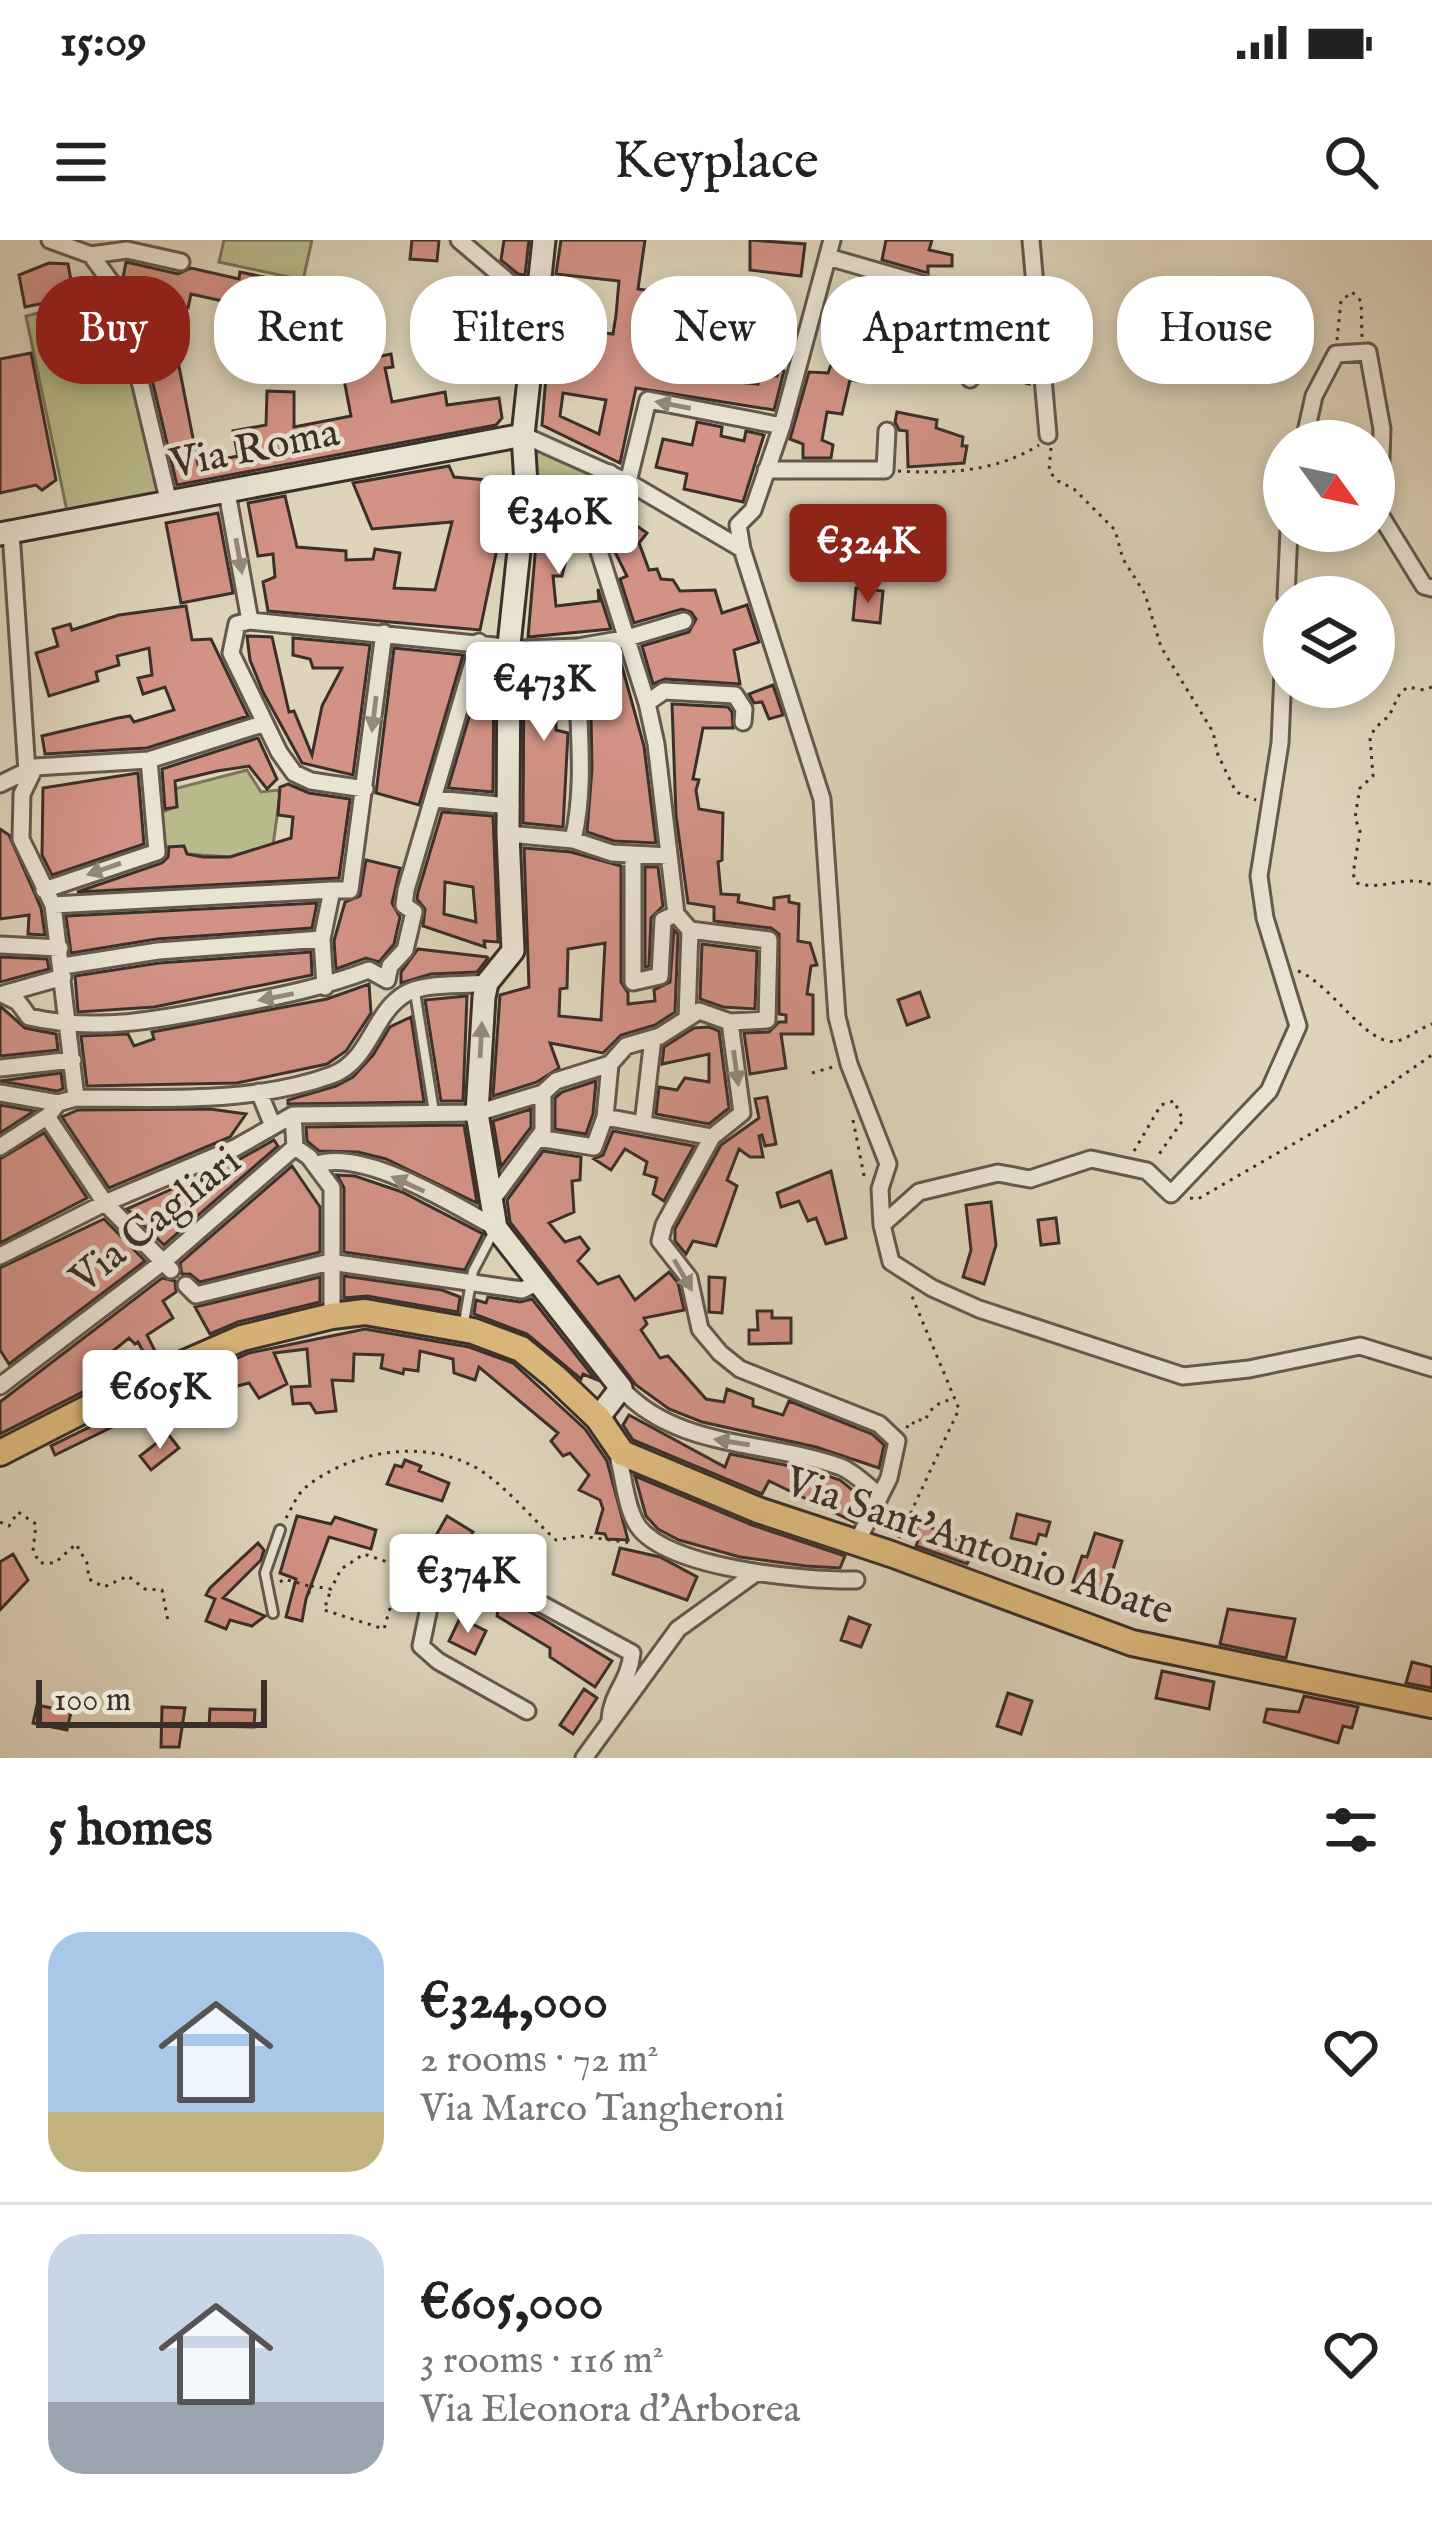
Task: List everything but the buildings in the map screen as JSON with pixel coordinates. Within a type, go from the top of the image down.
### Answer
[{"type":"main road","points":[[540,276],[544,240]]},
{"type":"main road","points":[[529,384],[526,484],[509,645],[513,951],[487,983],[477,1113],[496,1228],[542,1281],[621,1388],[598,1418]]},
{"type":"main road","name":"Via Roma","points":[[6,533],[524,435]]},
{"type":"main road","points":[[0,1453],[125,1389],[242,1338],[364,1312],[463,1329],[520,1349],[579,1397],[622,1453]]},
{"type":"main road","name":"Via Sant'Antonio Abate","points":[[622,1453],[758,1510],[1132,1643],[1432,1705]]},
{"type":"street","points":[[50,240],[91,255],[127,250],[181,262]]},
{"type":"street","points":[[459,240],[502,276]]},
{"type":"street","points":[[1031,240],[1048,435]]},
{"type":"street","points":[[908,276],[830,249],[782,426],[753,510],[738,525],[822,799],[837,1017],[888,1164],[880,1189],[891,1262],[932,1288],[979,1309],[1183,1376],[1250,1369],[1360,1346],[1432,1368]]},
{"type":"street","points":[[91,255],[118,293],[169,503]]},
{"type":"street","points":[[1309,420],[1314,396],[1336,354],[1368,352],[1382,429],[1379,514],[1424,586],[1432,588]]},
{"type":"street","points":[[628,482],[648,400],[782,426]]},
{"type":"street","points":[[766,470],[885,470],[887,431]]},
{"type":"street","points":[[524,435],[628,482],[742,549]]},
{"type":"street","points":[[610,473],[592,508],[597,544],[647,703],[665,803],[676,914],[690,931],[688,1018]]},
{"type":"street","points":[[227,492],[250,621]]},
{"type":"street","points":[[6,533],[31,770],[22,794],[21,838],[48,898],[60,948],[76,1095]]},
{"type":"street","points":[[364,792],[294,773],[231,652],[237,624],[250,621],[524,649],[624,639],[684,621]]},
{"type":"street","points":[[48,898],[350,890],[384,633]]},
{"type":"street","points":[[392,1005],[387,980],[391,966],[405,950],[415,912],[404,905],[479,642]]},
{"type":"street","points":[[573,840],[581,776],[578,647]]},
{"type":"street","points":[[647,703],[664,692],[735,695],[744,709],[743,722]]},
{"type":"street","points":[[882,1225],[919,1192],[998,1174],[1030,1179],[1091,1160],[1147,1171],[1171,1194],[1269,1090],[1298,1026],[1265,918],[1259,877],[1281,708]]},
{"type":"street","points":[[0,784],[31,770],[149,760],[265,723]]},
{"type":"street","points":[[48,898],[157,852],[149,760]]},
{"type":"street","points":[[433,805],[511,806]]},
{"type":"street","points":[[508,835],[573,840],[606,852],[669,856]]},
{"type":"street","points":[[632,855],[633,982],[660,976],[663,920],[676,914]]},
{"type":"street","points":[[325,987],[322,939],[332,890]]},
{"type":"street","points":[[0,1256],[293,1115],[477,1113],[543,1093],[556,1082],[610,1064],[626,1046],[653,1038],[699,1011],[730,1022],[767,1019],[769,940],[690,931]]},
{"type":"street","points":[[2,994],[63,971],[158,950],[322,939]]},
{"type":"street","points":[[0,945],[60,948]]},
{"type":"street","points":[[2,994],[18,1002],[29,1017],[70,1026],[154,1022],[325,987],[369,970],[387,980]]},
{"type":"street","points":[[0,1147],[76,1095],[252,1094],[335,1074],[362,1055],[392,1005],[411,991],[487,983]]},
{"type":"street","points":[[730,1022],[742,1113],[712,1137],[660,1241],[689,1278],[700,1329],[740,1369],[879,1424],[896,1442],[889,1478],[857,1543]]},
{"type":"street","points":[[643,1124],[653,1038]]},
{"type":"street","points":[[0,1069],[73,1060]]},
{"type":"street","points":[[538,1138],[594,1148],[605,1117],[610,1064]]},
{"type":"street","points":[[0,1093],[36,1096],[105,1203],[167,1266]]},
{"type":"street","points":[[490,1190],[543,1131],[543,1093]]},
{"type":"street","points":[[252,1094],[273,1126]]},
{"type":"street","points":[[293,1115],[295,1147],[332,1188],[332,1316]]},
{"type":"street","points":[[605,1117],[712,1137]]},
{"type":"street","name":"Via Cagliari","points":[[2,1379],[167,1266],[295,1147]]},
{"type":"street","points":[[315,1165],[331,1159],[366,1165],[496,1228]]},
{"type":"street","points":[[191,1290],[330,1262],[522,1290],[542,1281]]},
{"type":"street","points":[[621,1388],[645,1412],[706,1438],[845,1468],[878,1495]]},
{"type":"street","points":[[622,1453],[637,1526],[656,1544],[753,1575],[856,1580]]},
{"type":"street","points":[[527,1711],[422,1646],[440,1555],[471,1566],[632,1654],[629,1678],[611,1702],[610,1719]]},
{"type":"street","points":[[584,1758],[678,1629],[753,1575]]},
{"type":"lane","points":[[526,484],[592,508]]},
{"type":"lane","points":[[411,991],[434,1112]]},
{"type":"lane","points":[[463,1329],[473,1271],[496,1228]]},
{"type":"lane","points":[[273,1613],[265,1573],[280,1530]]},
{"type":"path","points":[[1336,354],[1342,302],[1352,292],[1361,301],[1363,352]]},
{"type":"path","points":[[885,470],[940,472],[999,464],[1028,452],[1048,435],[1049,471],[1115,530],[1124,559],[1145,594],[1161,647],[1213,732],[1236,792],[1270,805]]},
{"type":"path","points":[[1432,687],[1408,687],[1400,693],[1389,716],[1370,738],[1373,776],[1360,788],[1353,874],[1357,883],[1368,887],[1419,879],[1432,885]]},
{"type":"path","points":[[1284,981],[1295,970],[1308,975],[1377,1039],[1393,1042],[1432,1024]]},
{"type":"path","points":[[1171,1194],[1198,1199],[1357,1107],[1432,1054]]},
{"type":"path","points":[[812,1073],[849,1061]]},
{"type":"path","points":[[1118,1162],[1132,1155],[1161,1105],[1174,1101],[1184,1120],[1147,1171]]},
{"type":"path","points":[[850,1106],[866,1191]]},
{"type":"path","points":[[892,1554],[959,1409],[910,1291]]},
{"type":"path","points":[[889,1434],[902,1425],[910,1428],[916,1419],[924,1421],[944,1400],[954,1398]]},
{"type":"path","points":[[280,1530],[302,1489],[347,1462],[388,1452],[447,1454],[478,1468],[556,1540],[581,1536],[656,1544]]},
{"type":"path","points":[[0,1522],[10,1526],[18,1512],[36,1524],[33,1551],[40,1563],[55,1563],[76,1544],[87,1563],[88,1580],[104,1587],[128,1576],[146,1589],[162,1590],[168,1622]]},
{"type":"path","points":[[364,1554],[402,1567],[384,1628],[324,1610],[331,1589],[340,1569],[364,1554]]},
{"type":"path","points":[[268,1590],[284,1580],[309,1586],[307,1592],[311,1586],[331,1589]]},
{"type":"green space","points":[[224,240],[312,240],[304,276],[219,262]]},
{"type":"green space","points":[[36,314],[36,364],[26,316]]},
{"type":"green space","points":[[40,384],[132,384],[158,495],[67,511]]},
{"type":"green space","points":[[540,447],[597,471],[599,482],[590,501],[529,479],[530,454]]},
{"type":"green space","points":[[247,770],[261,792],[278,790],[280,795],[273,845],[230,857],[187,854],[183,846],[159,848],[162,812],[177,806],[174,789]]}]
